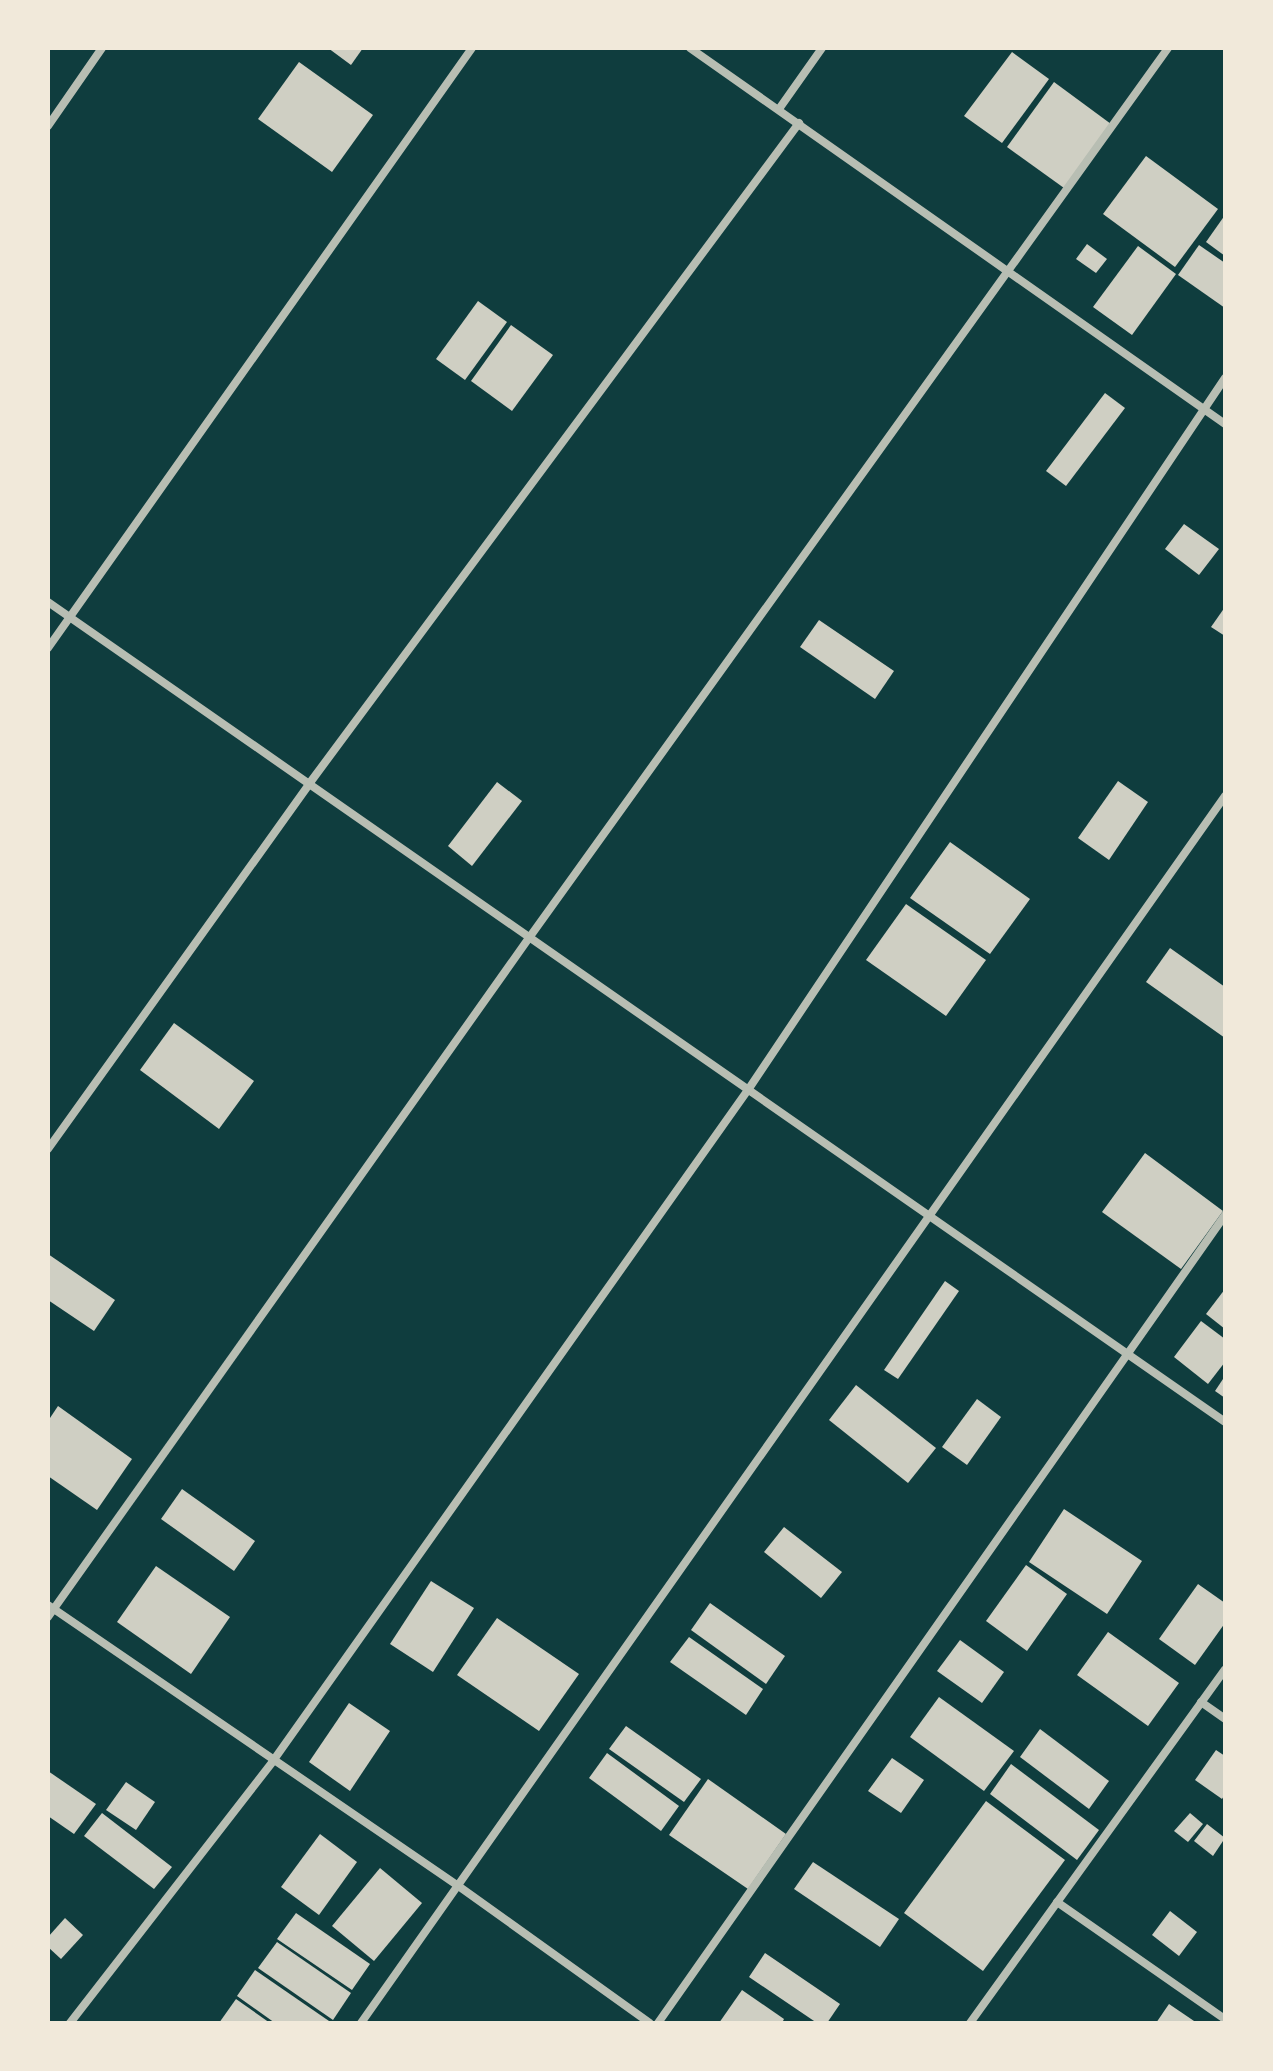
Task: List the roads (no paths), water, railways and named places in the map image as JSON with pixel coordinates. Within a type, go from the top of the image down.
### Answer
[{"type":"street","points":[[48,126],[101,48]]},
{"type":"street","points":[[48,648],[472,48]]},
{"type":"street","points":[[690,48],[1225,424]]},
{"type":"street","points":[[779,109],[822,48]]},
{"type":"street","points":[[650,2023],[457,1885],[50,1610],[1168,48]]},
{"type":"street","points":[[48,1149],[309,784],[799,123]]},
{"type":"street","points":[[70,2023],[273,1761],[748,1090],[1225,378]]},
{"type":"street","points":[[48,602],[1225,1422]]},
{"type":"street","points":[[361,2023],[1225,796]]},
{"type":"street","points":[[658,2023],[1225,1215]]},
{"type":"street","points":[[970,2023],[1225,1669]]},
{"type":"street","points":[[1201,1702],[1225,1719]]},
{"type":"street","points":[[1057,1902],[1225,2019]]}]
